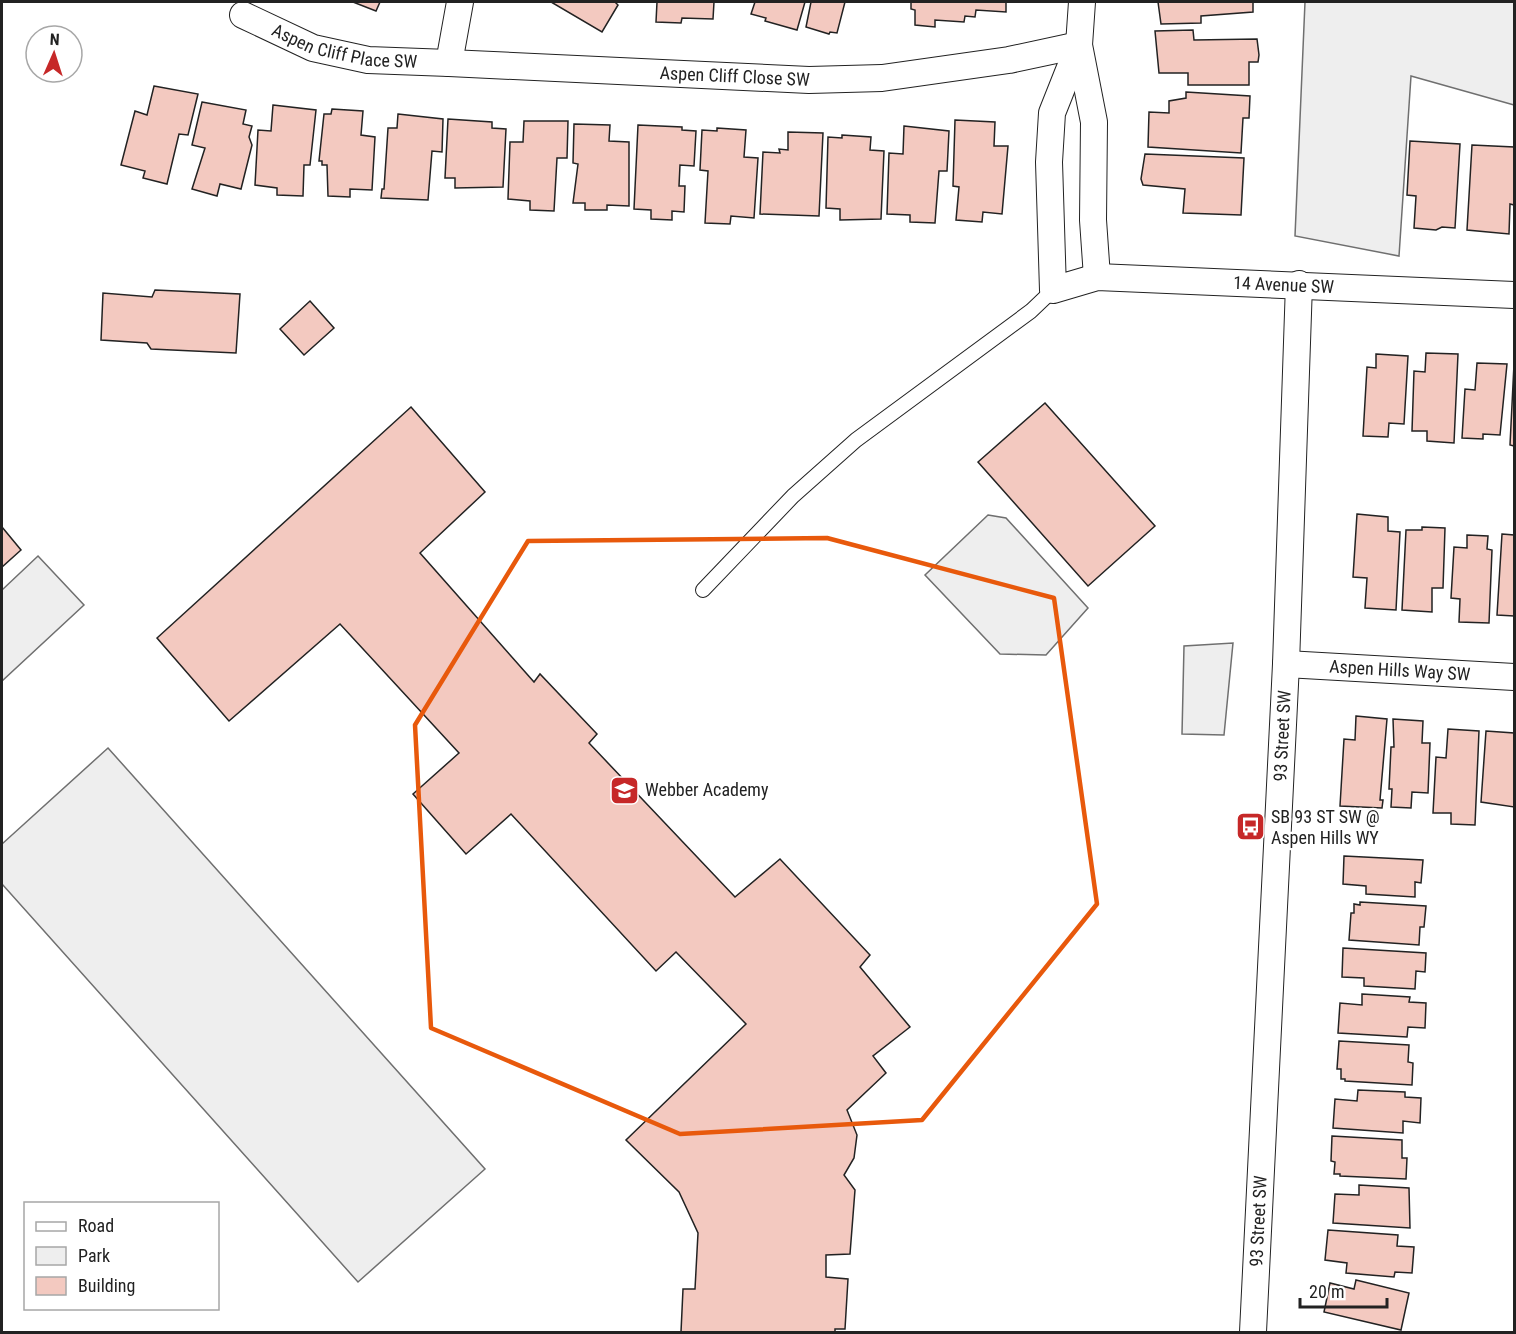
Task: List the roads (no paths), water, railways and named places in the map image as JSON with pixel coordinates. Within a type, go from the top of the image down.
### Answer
[{"type":"street","points":[[449,63],[460,2]]},
{"type":"street","points":[[1082,2],[1079,45],[1094,122],[1093,220],[1097,277]]},
{"type":"street","name":"Aspen Cliff Place SW","points":[[243,15],[313,48],[368,60],[449,63]]},
{"type":"street","points":[[1053,290],[1049,162],[1052,113],[1079,45]]},
{"type":"street","name":"Aspen Cliff Close SW","points":[[449,63],[809,80],[851,79],[882,78],[987,63],[1079,45]]},
{"type":"street","name":"14 Avenue SW","points":[[1053,290],[1097,277],[1515,295]]},
{"type":"street","name":"93 Street SW","points":[[1253,1332],[1286,664],[1299,284]]},
{"type":"street","name":"Aspen Hills Way SW","points":[[1286,664],[1515,677]]},
{"type":"lane","points":[[703,590],[793,496],[856,440],[1031,311],[1053,290]]},
{"type":"place","name":"Webber Academy","points":[[624,790]]},
{"type":"place","name":"SB 93 ST SW @ Aspen Hills WY","points":[[1250,827]]}]
